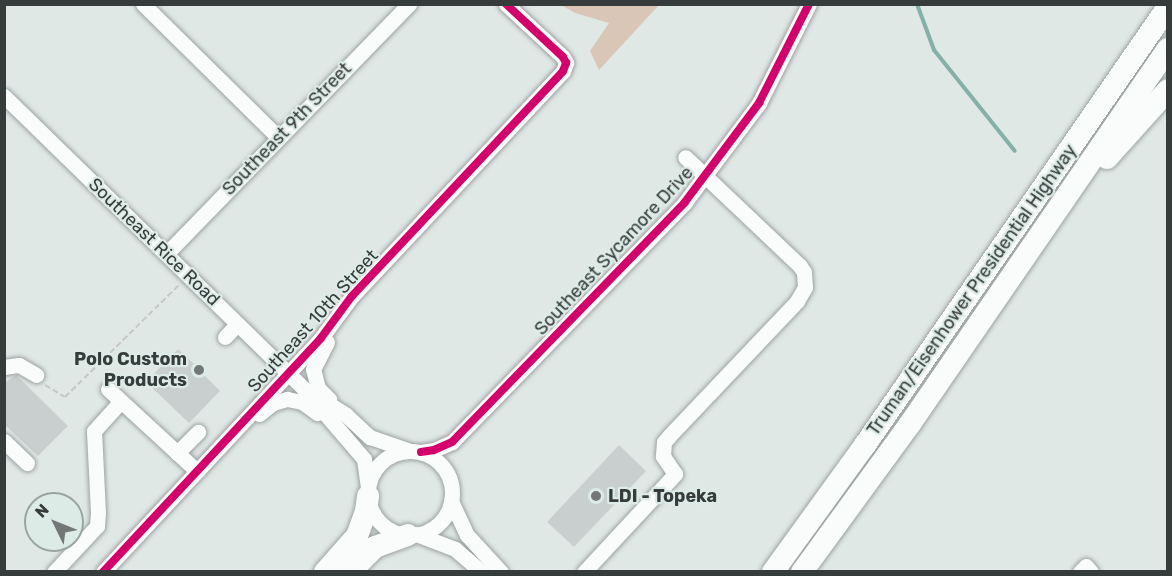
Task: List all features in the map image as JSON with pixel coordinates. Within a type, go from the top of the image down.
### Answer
[{"type":"highway","name":"Truman/Eisenhower Presidential Highway","points":[[772,572],[865,445],[1167,7]]},
{"type":"highway","name":"Truman/Eisenhower Presidential Highway","points":[[802,572],[910,424],[1167,49]]},
{"type":"highway","points":[[1036,240],[1167,90]]},
{"type":"highway","points":[[325,572],[357,536],[366,511],[368,492]]},
{"type":"highway","points":[[350,572],[375,547],[412,535]]},
{"type":"street","points":[[143,4],[279,137]]},
{"type":"street","name":"Southeast 9th Street","points":[[166,254],[409,4]]},
{"type":"street","name":"Southeast 10th Street","points":[[103,572],[288,373],[338,316],[352,296],[563,71],[566,63],[506,4]]},
{"type":"street","name":"Southeast Sycamore Drive","points":[[415,452],[434,450],[452,442],[670,219],[705,177],[759,103],[809,4]]},
{"type":"street","name":"Southeast Rice Road","points":[[4,96],[304,389],[334,428],[364,459],[368,492]]},
{"type":"street","points":[[584,572],[675,474],[663,456],[664,442],[797,301],[805,287],[804,272],[800,266],[685,157]]},
{"type":"street","points":[[338,316],[331,334],[314,361],[313,377],[318,388],[346,415]]},
{"type":"street","points":[[225,337],[237,324]]},
{"type":"street","points":[[4,367],[19,365],[39,379]]},
{"type":"street","points":[[108,389],[197,471]]},
{"type":"street","name":"Southeast Rice Road","points":[[304,389],[346,415],[370,436],[415,452]]},
{"type":"street","points":[[228,438],[273,403],[287,399],[308,405],[334,428]]},
{"type":"street","points":[[54,572],[96,526],[99,513],[94,431],[121,401]]},
{"type":"street","points":[[177,453],[198,432]]},
{"type":"street","points":[[4,441],[27,463]]},
{"type":"street","points":[[412,535],[436,526],[446,515],[451,501],[451,483],[443,467],[415,452],[395,454],[382,462],[372,474],[368,492],[370,506],[380,523],[388,529],[454,549],[481,572]]},
{"type":"street","points":[[451,501],[466,536],[501,572]]},
{"type":"street","points":[[1080,572],[1086,566],[1091,572]]},
{"type":"path","points":[[39,379],[64,397],[181,283]]},
{"type":"shaded area","points":[[561,5],[659,5],[599,70],[590,51],[609,23],[575,13]]},
{"type":"building","points":[[178,349],[196,366],[198,364],[206,371],[203,374],[220,391],[189,423],[146,382]]},
{"type":"building","points":[[16,375],[68,426],[38,456],[4,424],[4,383]]},
{"type":"building","name":"LDI - Topeka","points":[[619,445],[646,471],[574,547],[547,522]]},
{"type":"waterway","points":[[917,4],[934,50],[1015,151]]},
{"type":"cycle path","points":[[103,572],[321,338],[352,296],[563,71],[566,63],[563,57],[506,4]]},
{"type":"cycle path","points":[[421,452],[434,450],[452,442],[685,202],[759,103],[809,4]]},
{"type":"place","name":"Polo Custom Products","points":[[199,370]]},
{"type":"place","name":"LDI - Topeka","points":[[596,496]]}]
